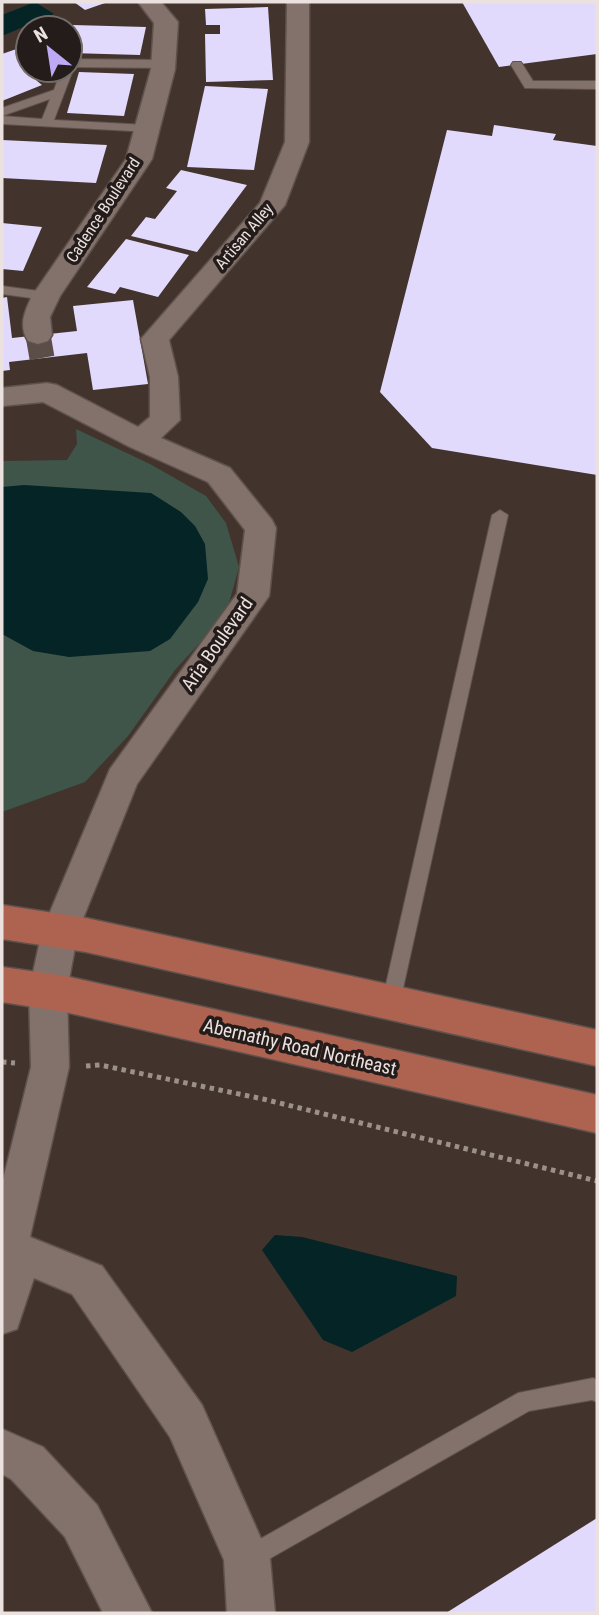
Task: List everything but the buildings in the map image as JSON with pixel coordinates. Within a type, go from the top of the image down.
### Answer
[{"type":"main road","points":[[2,922],[61,931],[597,1048]]},
{"type":"main road","name":"Abernathy Road Northeast","points":[[2,984],[48,991],[597,1114]]},
{"type":"street","name":"Cadence Boulevard","points":[[38,335],[36,317],[46,296],[139,159],[163,64],[166,22],[149,2]]},
{"type":"street","name":"Artisan Alley","points":[[140,440],[165,420],[164,377],[155,340],[272,205],[297,142],[298,2]]},
{"type":"street","name":"Aria Boulevard","points":[[2,397],[45,381],[140,440],[219,475],[261,528],[253,596],[122,779],[61,931],[48,991],[50,1067],[6,1236]]},
{"type":"street","points":[[2,1314],[14,1282],[6,1236]]},
{"type":"street","points":[[6,1236],[87,1280],[186,1421],[247,1559],[250,1613]]},
{"type":"street","points":[[2,1451],[27,1463],[81,1521],[128,1613]]},
{"type":"lane","points":[[84,63],[163,64]]},
{"type":"lane","points":[[517,65],[529,85],[597,85]]},
{"type":"lane","points":[[47,122],[62,84]]},
{"type":"lane","points":[[2,112],[59,92]]},
{"type":"lane","points":[[2,120],[147,129]]},
{"type":"lane","points":[[2,290],[46,296]]},
{"type":"lane","points":[[391,1002],[500,516]]},
{"type":"lane","points":[[247,1559],[526,1401],[593,1389],[597,1391]]},
{"type":"path","points":[[2,1062],[50,1067],[100,1065],[263,1100],[597,1181]]},
{"type":"green space","points":[[76,429],[150,464],[206,496],[226,523],[239,567],[226,614],[175,670],[128,736],[85,782],[2,812],[2,461],[67,460],[77,444]]},
{"type":"water","points":[[35,2],[54,14],[14,14],[14,31],[2,36],[2,15]]},
{"type":"water","points":[[24,485],[151,493],[181,512],[195,526],[205,544],[208,579],[198,602],[170,639],[150,651],[69,657],[33,651],[2,634],[2,487]]},
{"type":"water","points":[[275,1235],[302,1237],[457,1276],[456,1296],[352,1352],[323,1340],[262,1250]]},
{"type":"tunnel","points":[[38,335],[42,358]]}]
